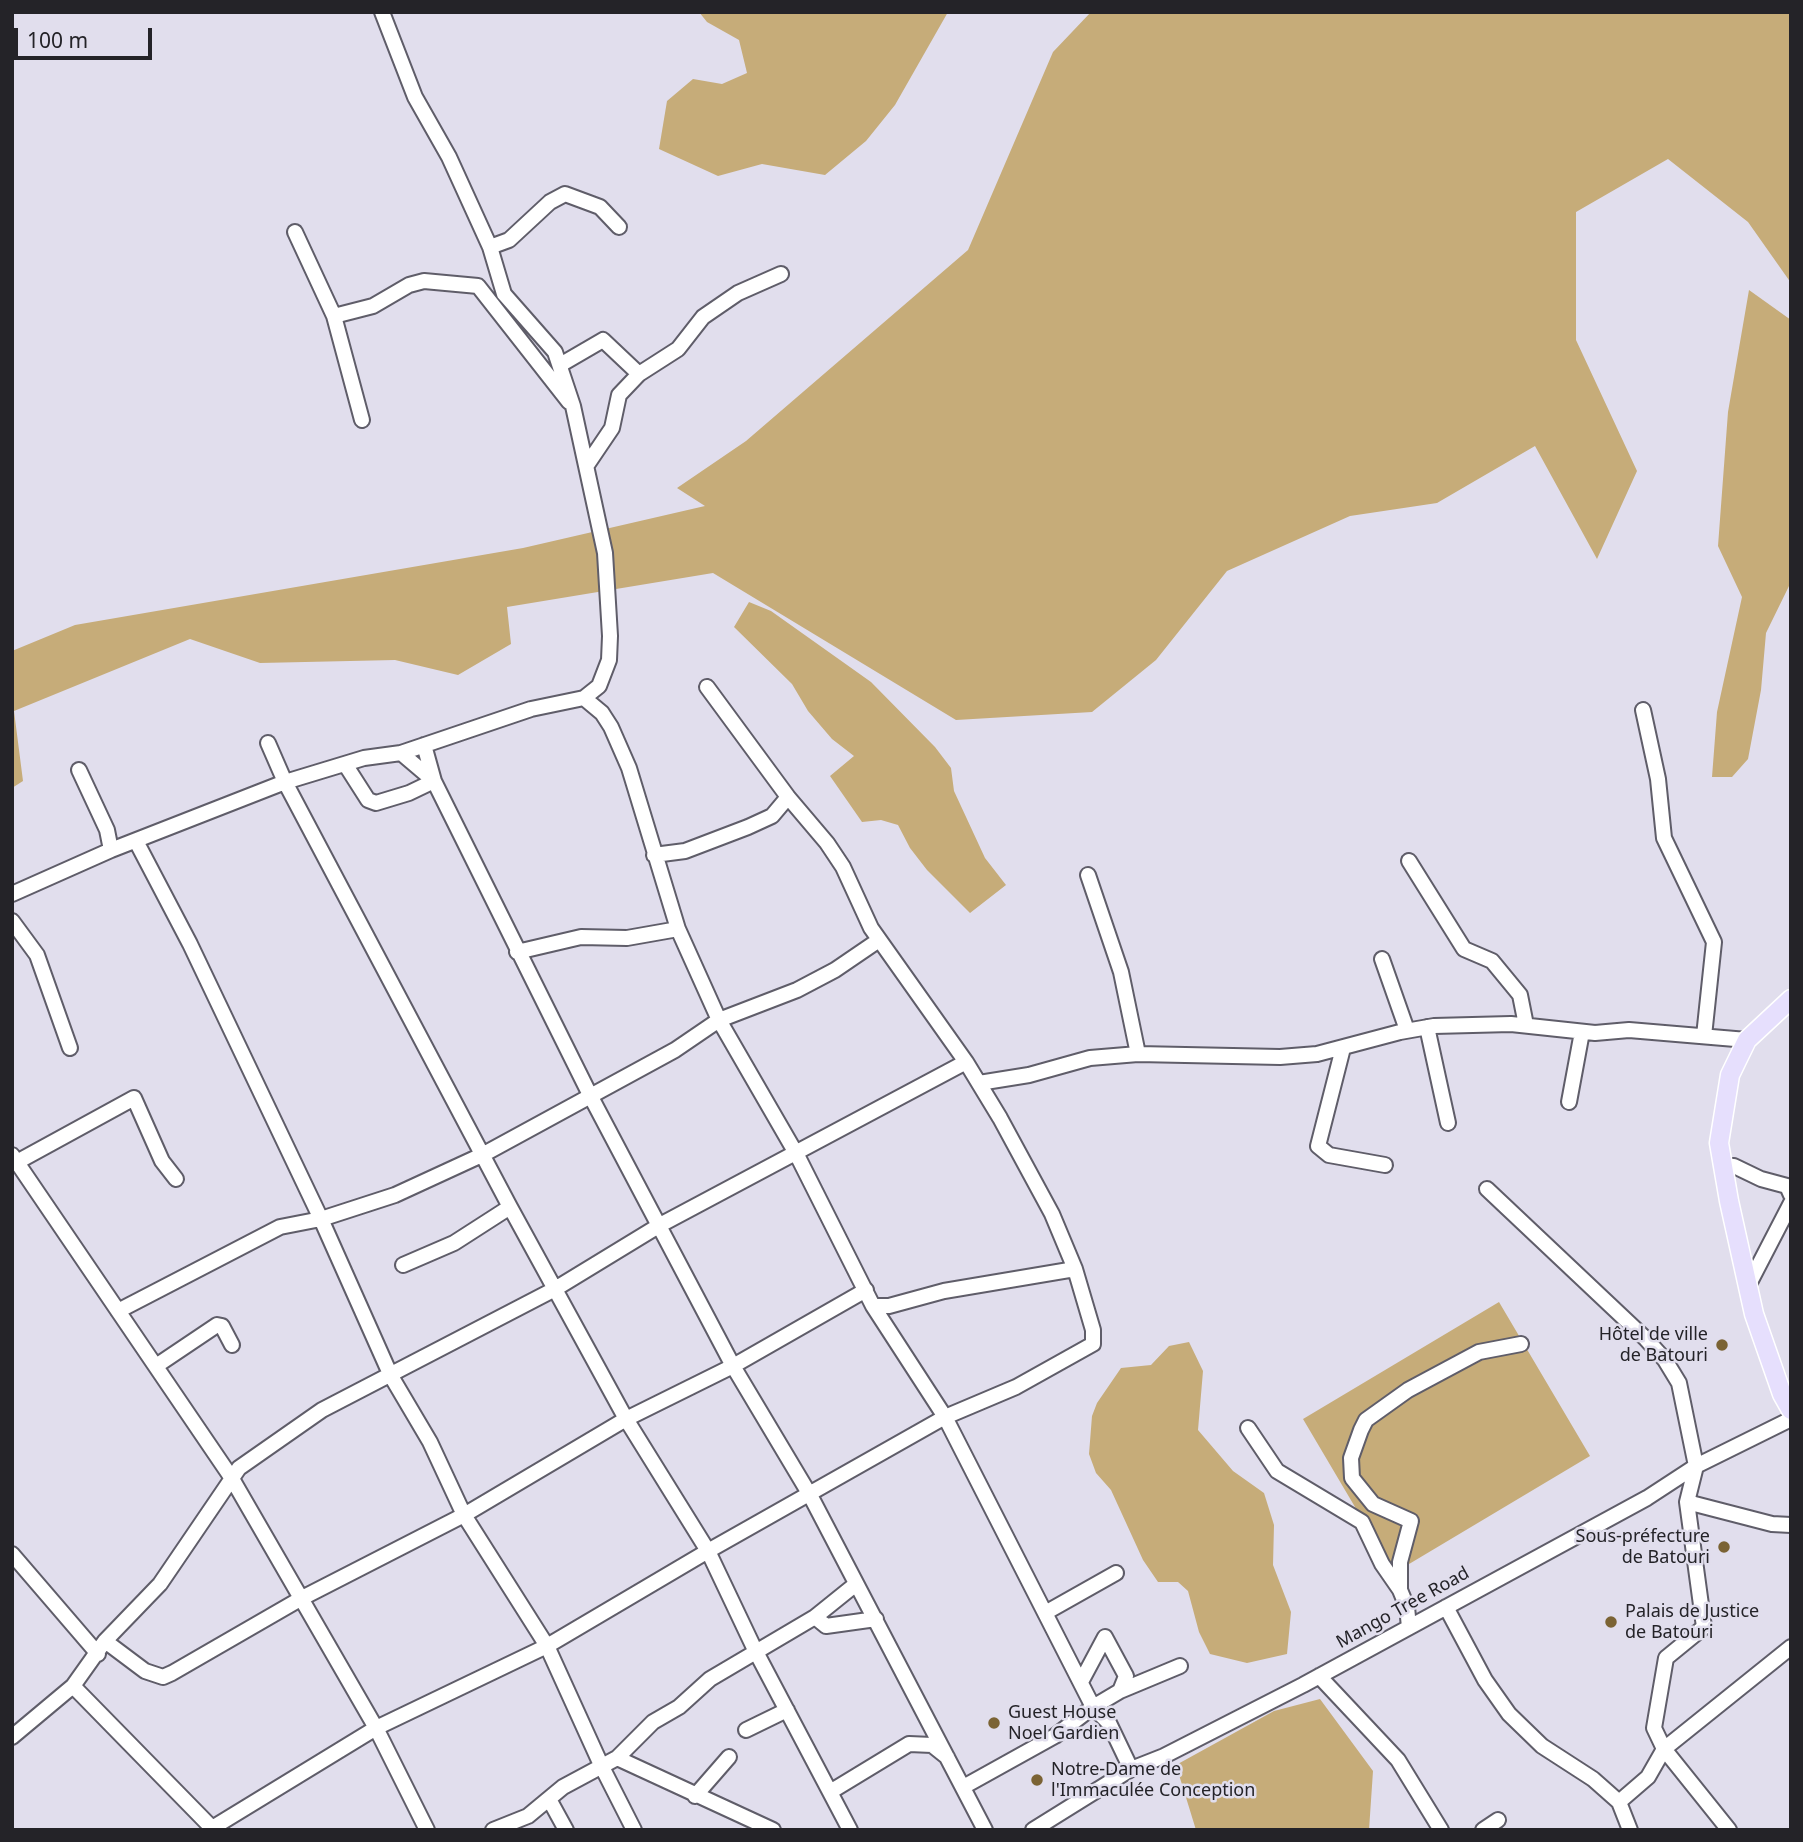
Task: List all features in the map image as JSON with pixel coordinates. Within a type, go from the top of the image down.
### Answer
[{"type":"main road","points":[[1791,999],[1747,1040],[1730,1076],[1719,1143],[1748,1286],[1763,1343],[1791,1410]]},
{"type":"street","points":[[12,894],[111,850],[285,782],[345,764],[401,753],[531,709],[584,698],[599,686],[609,660],[605,553],[573,406],[560,365],[551,347],[504,294],[490,247],[449,157],[415,97],[383,12]]},
{"type":"street","points":[[490,247],[509,240],[550,202],[565,194],[600,207],[619,226]]},
{"type":"street","points":[[295,232],[334,316],[362,420]]},
{"type":"street","points":[[587,465],[612,428],[619,395],[639,374],[678,349],[703,317],[738,293],[781,274]]},
{"type":"street","points":[[334,316],[373,306],[409,285],[424,281],[478,286],[573,406]]},
{"type":"street","points":[[560,365],[603,340],[639,374]]},
{"type":"street","points":[[73,1686],[212,1829],[376,1728],[547,1646],[945,1417],[1016,1387],[1093,1344],[1093,1329],[1075,1269],[1052,1214],[979,1083],[879,940],[843,867],[827,843],[788,797],[707,687]]},
{"type":"street","points":[[584,698],[602,713],[629,768],[678,929],[719,1020],[797,1155],[873,1306],[945,1417],[1082,1680],[1093,1707],[1109,1723],[1131,1769]]},
{"type":"street","points":[[1643,710],[1658,779],[1664,838],[1712,930],[1714,942],[1704,1036]]},
{"type":"street","points":[[268,743],[285,782],[484,1154],[510,1208],[626,1419],[708,1551],[755,1650],[850,1830]]},
{"type":"street","points":[[424,744],[434,780],[591,1097],[733,1366],[810,1495],[985,1830]]},
{"type":"street","points":[[401,753],[434,780]]},
{"type":"street","points":[[345,764],[368,800],[376,803],[409,793],[434,780]]},
{"type":"street","points":[[79,770],[107,830],[111,850]]},
{"type":"street","points":[[654,855],[685,851],[748,827],[772,816],[788,797]]},
{"type":"street","points":[[136,841],[190,944],[321,1219],[391,1376],[430,1442],[464,1516],[547,1646],[602,1768],[634,1830]]},
{"type":"street","points":[[1409,861],[1464,949],[1492,961],[1520,995],[1527,1025]]},
{"type":"street","points":[[1088,875],[1121,972],[1139,1054]]},
{"type":"street","points":[[12,921],[37,955],[69,1048]]},
{"type":"street","points":[[517,952],[581,937],[627,938],[678,929]]},
{"type":"street","points":[[118,1311],[280,1227],[321,1219],[395,1195],[484,1154],[675,1050],[719,1020],[797,990],[835,970],[879,940]]},
{"type":"street","points":[[1382,958],[1407,1030]]},
{"type":"street","points":[[979,1083],[1029,1074],[1076,1060],[1139,1054],[1280,1057],[1317,1054],[1427,1027],[1527,1025],[1582,1032],[1629,1030],[1747,1040]]},
{"type":"street","points":[[1427,1027],[1448,1123]]},
{"type":"street","points":[[1569,1102],[1582,1032]]},
{"type":"street","points":[[1343,1048],[1318,1146],[1329,1155],[1385,1165]]},
{"type":"street","points":[[12,1737],[73,1686],[101,1648],[160,1584],[231,1477],[321,1410],[555,1289],[660,1225],[797,1155],[966,1062]]},
{"type":"street","points":[[176,1179],[162,1161],[134,1098],[15,1158],[231,1477],[376,1728],[427,1830]]},
{"type":"street","points":[[1722,1167],[1734,1166],[1761,1179],[1787,1186],[1791,1195]]},
{"type":"street","points":[[1487,1189],[1665,1360],[1679,1383],[1696,1466],[1687,1502],[1704,1627],[1666,1658],[1654,1728],[1664,1749],[1729,1830]]},
{"type":"street","points":[[1748,1286],[1791,1203]]},
{"type":"street","points":[[403,1265],[454,1243],[510,1208]]},
{"type":"street","points":[[873,1306],[889,1306],[944,1291],[1075,1269]]},
{"type":"street","points":[[15,1563],[101,1648],[145,1671],[163,1676],[215,1650],[302,1598],[464,1516],[626,1419],[733,1366],[866,1290]]},
{"type":"street","points":[[156,1366],[217,1325],[222,1326],[232,1345]]},
{"type":"street","points":[[1401,1590],[1400,1562],[1411,1521],[1373,1504],[1352,1478],[1351,1458],[1361,1430],[1366,1420],[1432,1377],[1479,1352],[1521,1344]]},
{"type":"street","name":"Mango Tree Road","points":[[1033,1830],[1131,1769],[1164,1756],[1319,1676],[1647,1498],[1696,1466],[1791,1419]]},
{"type":"street","points":[[1248,1428],[1277,1471],[1362,1522],[1382,1564],[1401,1590],[1407,1607],[1409,1627]]},
{"type":"street","points":[[1687,1502],[1772,1524],[1791,1525]]},
{"type":"street","points":[[1045,1613],[1116,1573]]},
{"type":"street","points":[[492,1830],[528,1816],[563,1787],[617,1758],[653,1722],[679,1707],[710,1679],[815,1617],[856,1584]]},
{"type":"street","points":[[1446,1607],[1485,1680],[1509,1714],[1542,1746],[1593,1779],[1619,1802],[1630,1830]]},
{"type":"street","points":[[815,1617],[826,1626],[876,1619]]},
{"type":"street","points":[[1082,1680],[1105,1637],[1126,1675],[1120,1691]]},
{"type":"street","points":[[1619,1802],[1648,1777],[1664,1749],[1789,1652]]},
{"type":"street","points":[[964,1786],[1055,1736],[1093,1707],[1120,1691],[1180,1666]]},
{"type":"street","points":[[1319,1676],[1398,1760],[1441,1830]]},
{"type":"street","points":[[746,1730],[787,1710]]},
{"type":"street","points":[[830,1792],[909,1744],[932,1745],[951,1762]]},
{"type":"street","points":[[695,1796],[729,1757]]},
{"type":"street","points":[[617,1758],[773,1830]]},
{"type":"street","points":[[549,1798],[566,1830]]},
{"type":"street","points":[[1483,1830],[1498,1819]]},
{"type":"shaded area","points":[[699,12],[948,12],[895,105],[866,141],[825,175],[762,164],[718,176],[659,149],[667,101],[693,79],[722,84],[747,73],[739,40],[707,22]]},
{"type":"shaded area","points":[[1091,12],[1791,12],[1791,283],[1748,222],[1668,159],[1576,212],[1576,340],[1637,471],[1597,559],[1535,446],[1437,503],[1350,516],[1227,571],[1156,660],[1092,712],[956,720],[713,573],[507,607],[511,644],[458,675],[395,660],[260,663],[190,639],[14,711],[23,781],[12,788],[12,651],[75,625],[523,548],[705,506],[677,488],[746,441],[968,250],[1053,52]]},
{"type":"shaded area","points":[[1749,290],[1791,320],[1789,586],[1766,633],[1761,690],[1748,759],[1732,777],[1712,777],[1717,712],[1742,597],[1718,546],[1728,412]]},
{"type":"shaded area","points":[[749,602],[771,611],[871,682],[935,747],[951,768],[954,791],[985,858],[1006,885],[970,913],[927,870],[910,848],[898,825],[881,820],[862,822],[830,776],[854,756],[832,739],[808,711],[792,684],[734,627]]},
{"type":"shaded area","points":[[1499,1302],[1590,1456],[1394,1573],[1303,1419]]},
{"type":"shaded area","points":[[1189,1342],[1203,1371],[1198,1430],[1233,1471],[1264,1493],[1274,1525],[1273,1565],[1291,1612],[1287,1654],[1247,1663],[1210,1654],[1199,1632],[1188,1591],[1178,1582],[1158,1582],[1143,1560],[1111,1490],[1096,1473],[1089,1454],[1092,1416],[1097,1403],[1121,1368],[1151,1365],[1169,1346]]},
{"type":"shaded area","points":[[1320,1699],[1373,1771],[1369,1830],[1196,1830],[1176,1765],[1274,1711]]},
{"type":"place","name":"Hôtel de ville de Batouri","points":[[1722,1345]]},
{"type":"place","name":"Sous-préfecture de Batouri","points":[[1724,1547]]},
{"type":"place","name":"Palais de Justice de Batouri","points":[[1611,1622]]},
{"type":"place","name":"Guest House Noel Gardien","points":[[994,1723]]},
{"type":"place","name":"Notre-Dame de l'Immaculée Conception","points":[[1037,1780]]}]
